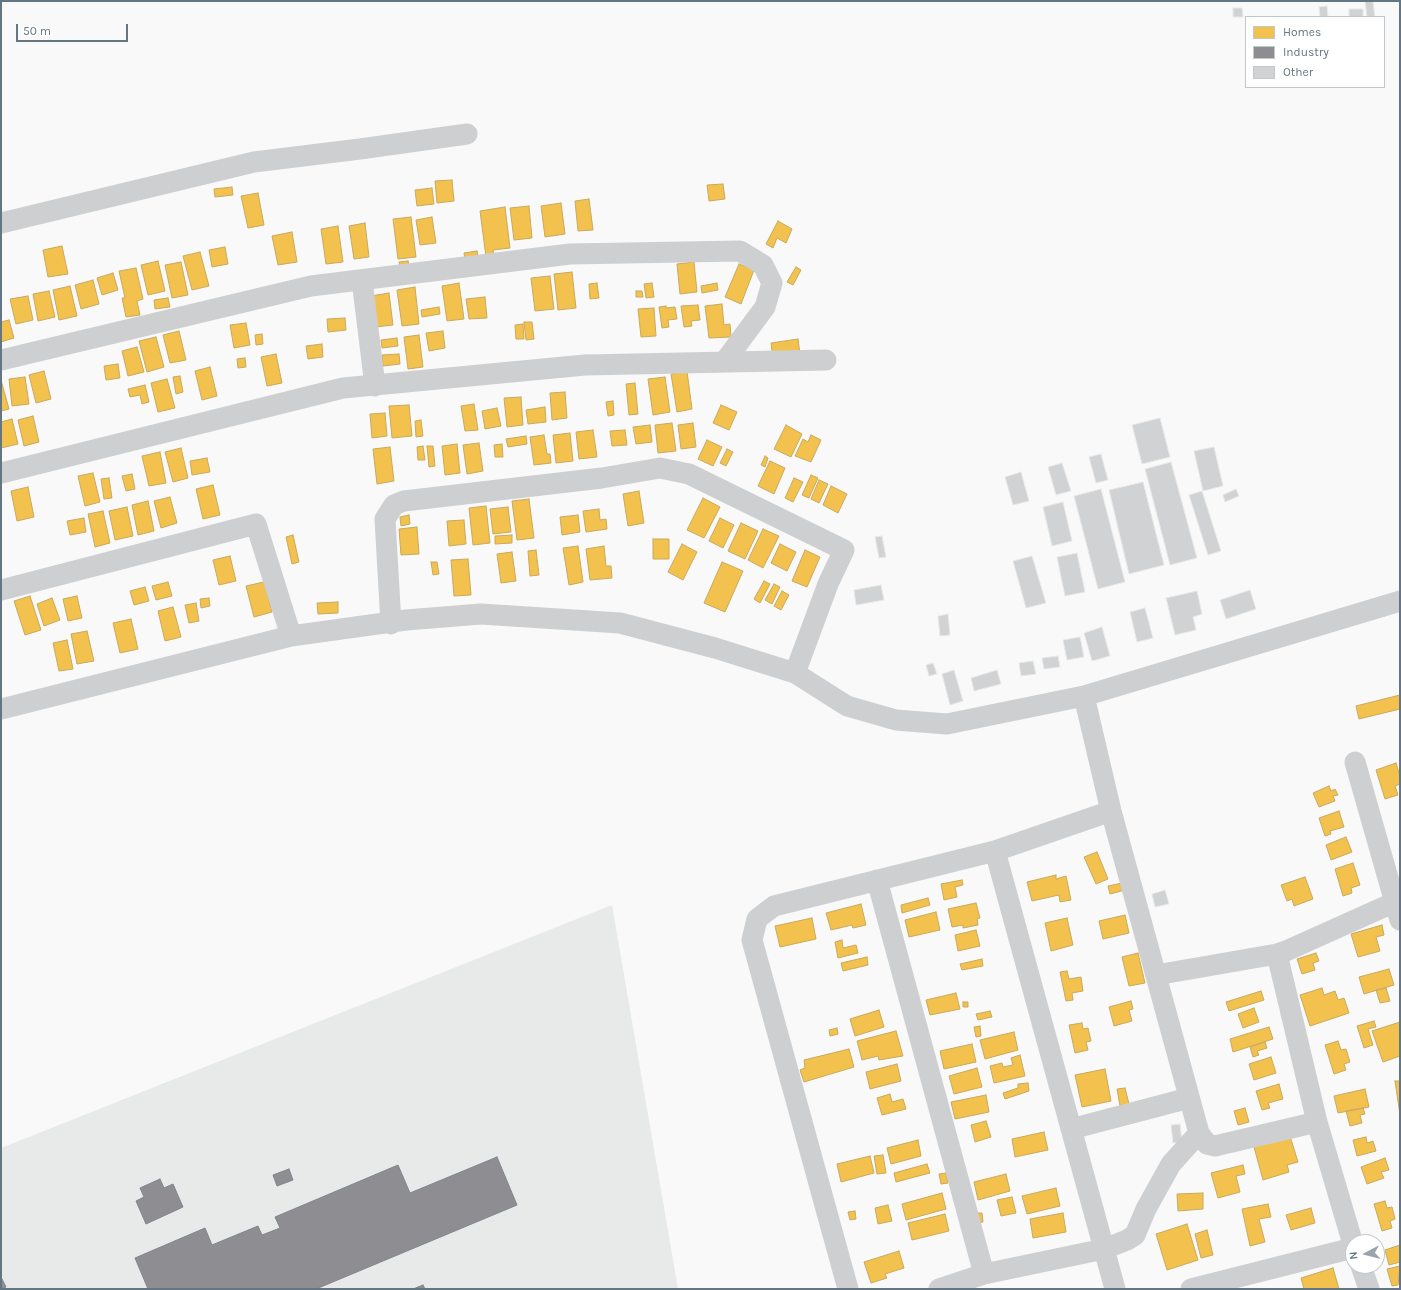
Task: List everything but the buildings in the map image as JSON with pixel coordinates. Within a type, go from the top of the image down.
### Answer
[{"type":"street","points":[[1,224],[254,162],[467,134]]},
{"type":"street","points":[[1,360],[311,286],[570,254],[740,251],[763,264],[772,283],[765,307],[725,361]]},
{"type":"street","points":[[362,280],[375,386]]},
{"type":"street","points":[[1,473],[343,388],[585,365],[826,360]]},
{"type":"street","points":[[391,624],[385,519],[394,505],[404,501],[602,478],[660,468],[689,474],[844,550],[828,584],[795,673]]},
{"type":"street","points":[[1,590],[256,524],[291,636]]},
{"type":"street","points":[[1,709],[291,636],[391,624],[406,620],[481,614],[620,623],[716,648],[795,673],[847,706],[896,720],[947,724],[1084,696],[1400,601]]},
{"type":"street","points":[[1084,696],[1111,811],[1198,1133],[1207,1144],[1215,1146],[1317,1122]]},
{"type":"street","points":[[1156,975],[1276,954],[1397,911],[1355,762]]},
{"type":"street","points":[[848,1289],[752,940],[757,919],[774,906],[995,852],[1111,811]]},
{"type":"street","points":[[995,852],[1115,1289]]},
{"type":"street","points":[[877,880],[984,1274]]},
{"type":"street","points":[[1276,954],[1317,1122],[1350,1234]]},
{"type":"street","points":[[1071,1129],[1189,1098]]},
{"type":"street","points":[[939,1289],[984,1274],[1104,1249],[1127,1240],[1135,1235],[1146,1210],[1171,1164],[1198,1133]]},
{"type":"street","points":[[1191,1289],[1345,1250]]},
{"type":"street","points":[[1364,1274],[1369,1289]]},
{"type":"shaded area","points":[[612,905],[678,1289],[1,1289],[1,1148]]}]
